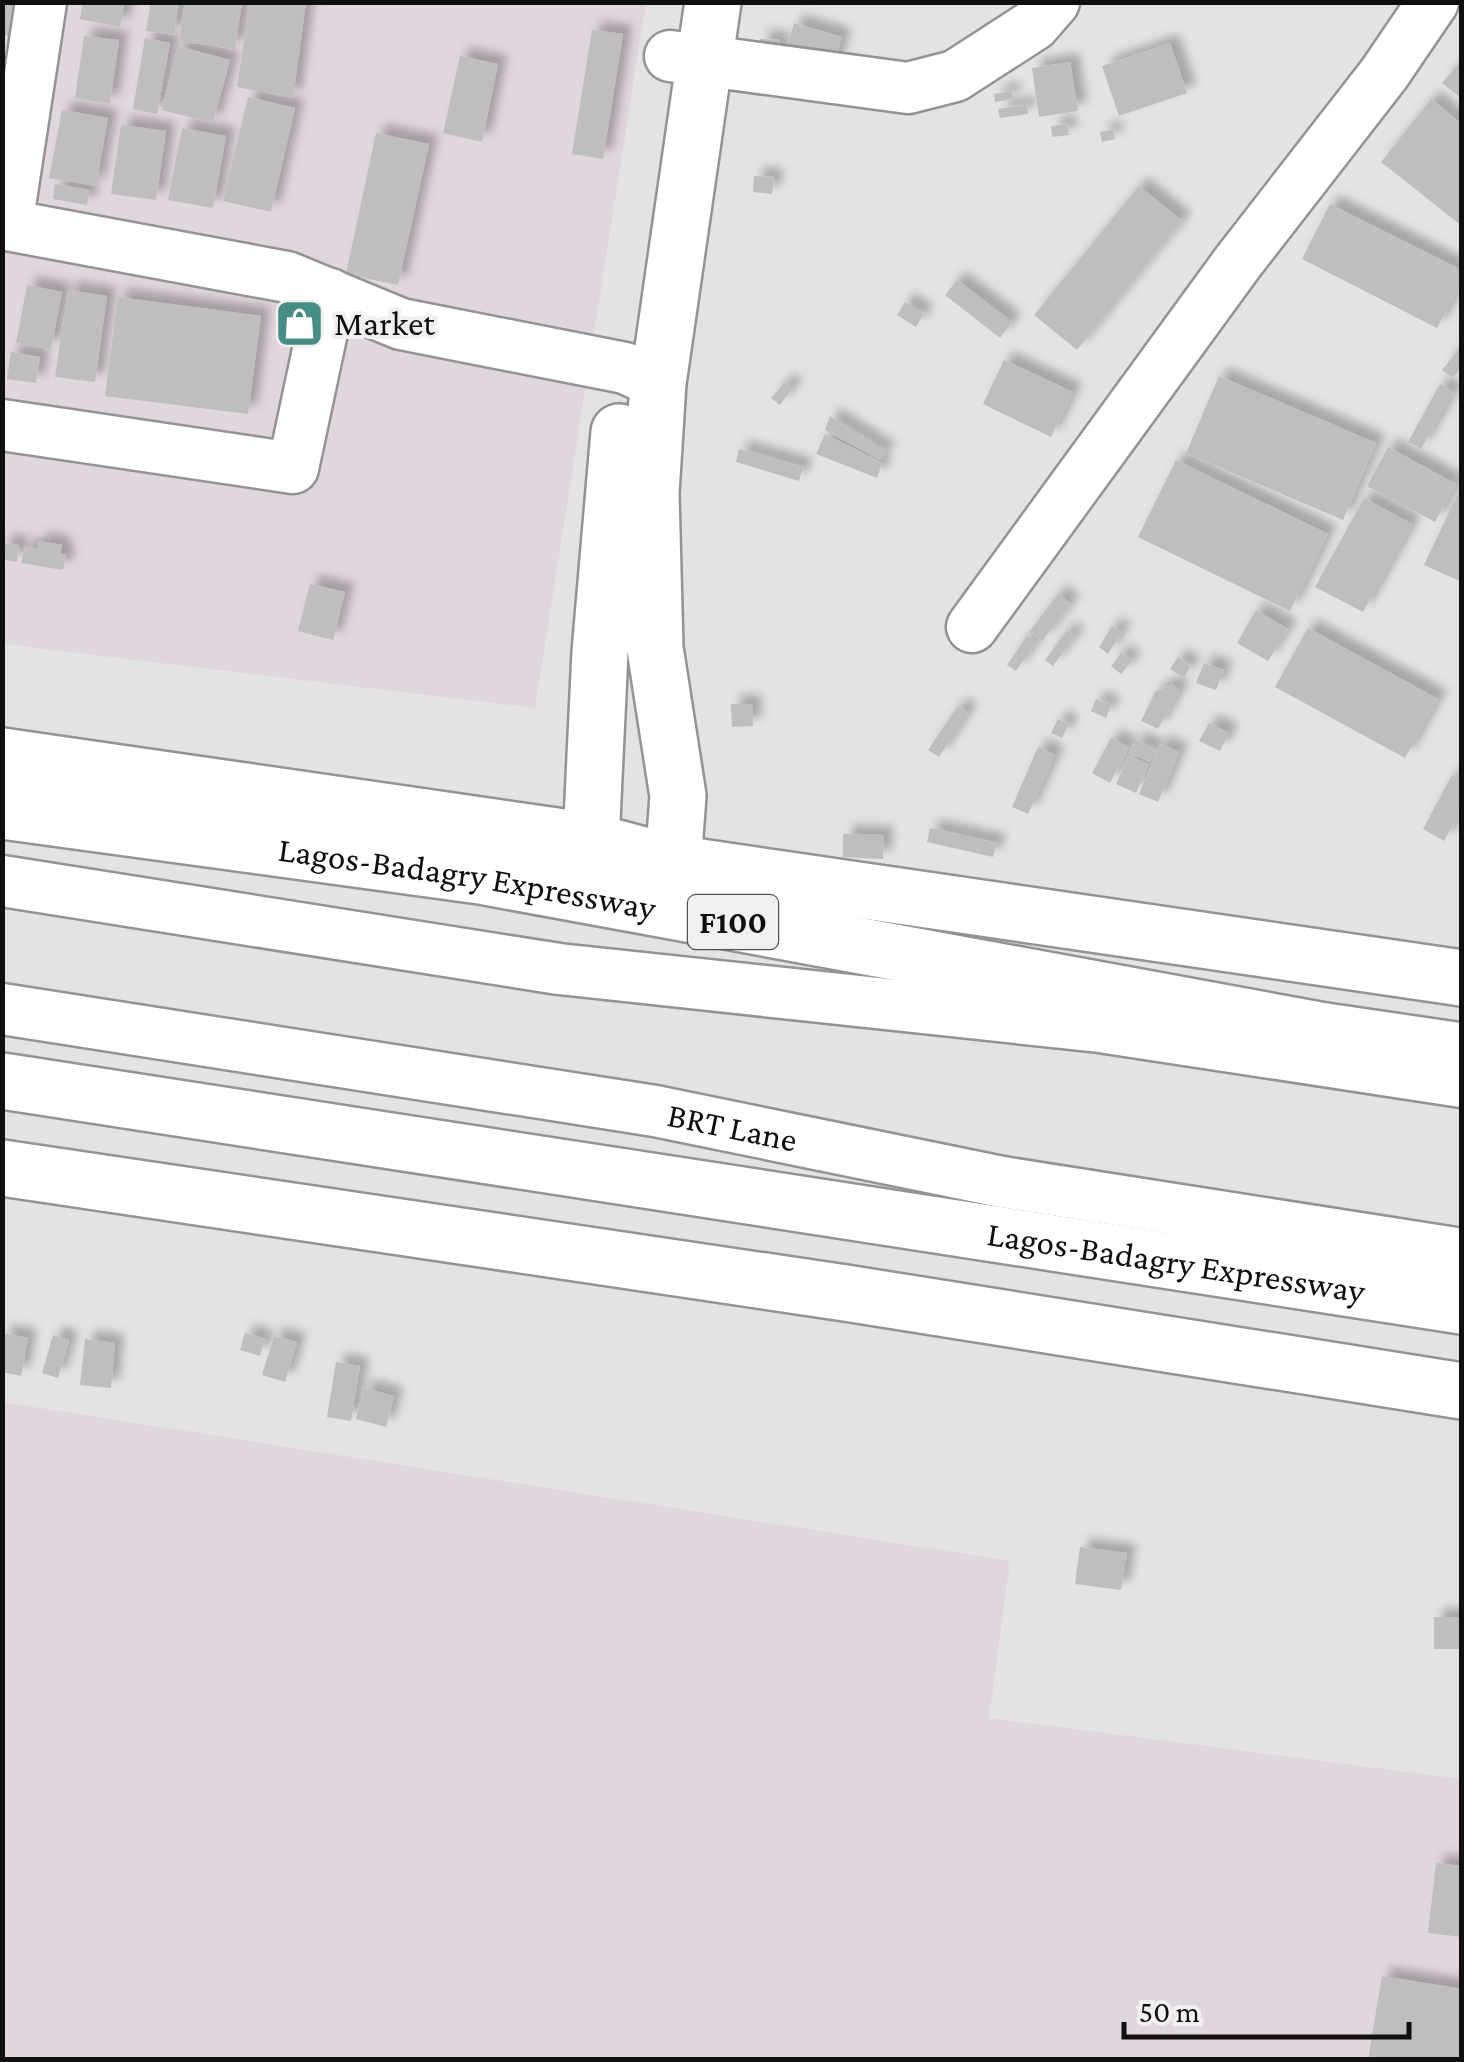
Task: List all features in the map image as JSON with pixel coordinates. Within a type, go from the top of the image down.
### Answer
[{"type":"main road","points":[[676,2],[687,59]]},
{"type":"main road","points":[[591,841],[600,652],[687,59],[713,2]]},
{"type":"main road","points":[[642,376],[651,493],[655,648],[678,796],[673,863]]},
{"type":"main road","name":"Lagos-Badagry Expressway","points":[[2,756],[591,841],[673,863],[1462,978]]},
{"type":"main road","name":"Lagos-Badagry Expressway","points":[[2,811],[480,876],[1286,1024],[1462,1051]]},
{"type":"main road","name":"Lagos-Badagry Expressway","points":[[2,1081],[1462,1306]]},
{"type":"main road","points":[[2,1168],[852,1294],[1462,1391]]},
{"type":"street","points":[[42,2],[17,76],[4,235],[288,277],[401,324],[642,376]]},
{"type":"street","points":[[687,59],[908,88],[955,76],[1034,24],[1054,2]]},
{"type":"street","points":[[972,626],[1238,262],[1384,74],[1433,2]]},
{"type":"street","points":[[2,425],[293,468],[330,294]]},
{"type":"street","points":[[2,881],[559,969],[1100,1027],[1462,1082]]},
{"type":"street","name":"BRT Lane","points":[[2,1009],[655,1111],[1002,1182],[1462,1254]]},
{"type":"shaded area","name":"Market","points":[[3,3],[646,3],[535,708],[3,644]]},
{"type":"shaded area","points":[[2,1402],[1010,1561],[989,1718],[1461,1779],[1461,2059],[3,2059]]},
{"type":"building","points":[[2,2],[39,2],[32,40],[2,35]]},
{"type":"building","points":[[83,2],[125,2],[120,27],[80,19]]},
{"type":"building","points":[[151,2],[179,2],[174,35],[146,31]]},
{"type":"building","points":[[185,2],[242,2],[235,49],[179,41]]},
{"type":"building","points":[[250,2],[306,2],[293,98],[237,87]]},
{"type":"building","points":[[794,23],[842,37],[831,77],[782,63]]},
{"type":"building","points":[[592,30],[623,34],[603,159],[572,154]]},
{"type":"building","points":[[84,36],[119,40],[110,104],[75,98]]},
{"type":"building","points":[[145,38],[170,43],[157,114],[133,109]]},
{"type":"building","points":[[760,39],[780,40],[779,64],[759,62]]},
{"type":"building","points":[[1170,43],[1187,93],[1119,116],[1102,66]]},
{"type":"building","points":[[178,46],[230,60],[213,123],[162,110]]},
{"type":"building","points":[[460,56],[498,64],[482,142],[443,133]]},
{"type":"building","points":[[1462,60],[1462,99],[1442,83]]},
{"type":"building","points":[[1070,62],[1078,111],[1039,117],[1032,68]]},
{"type":"building","points":[[1012,91],[1013,99],[995,102],[994,94]]},
{"type":"building","points":[[248,97],[295,108],[271,212],[223,201]]},
{"type":"building","points":[[1431,99],[1462,124],[1462,226],[1381,162]]},
{"type":"building","points":[[1027,105],[1028,114],[1000,118],[998,109]]},
{"type":"building","points":[[62,110],[108,118],[96,186],[49,178]]},
{"type":"building","points":[[1067,124],[1069,135],[1052,137],[1051,126]]},
{"type":"building","points":[[121,125],[166,131],[156,200],[111,194]]},
{"type":"building","points":[[182,128],[226,136],[213,208],[168,200]]},
{"type":"building","points":[[1113,129],[1115,139],[1102,142],[1100,132]]},
{"type":"building","points":[[376,133],[429,144],[398,285],[346,274]]},
{"type":"building","points":[[754,176],[774,177],[772,194],[753,192]]},
{"type":"building","points":[[55,184],[89,190],[87,205],[53,199]]},
{"type":"building","points":[[1139,186],[1182,221],[1077,350],[1034,315]]},
{"type":"building","points":[[1330,204],[1462,270],[1462,282],[1437,328],[1302,259]]},
{"type":"building","points":[[957,280],[1012,322],[1000,338],[945,295]]},
{"type":"building","points":[[27,285],[62,292],[51,349],[16,343]]},
{"type":"building","points":[[68,290],[107,296],[95,382],[55,377]]},
{"type":"building","points":[[118,297],[261,316],[248,414],[105,396]]},
{"type":"building","points":[[905,302],[924,313],[916,327],[897,315]]},
{"type":"building","points":[[1462,345],[1462,367],[1453,378],[1442,370]]},
{"type":"building","points":[[11,352],[40,357],[36,383],[7,379]]},
{"type":"building","points":[[1004,360],[1073,392],[1051,437],[983,404]]},
{"type":"building","points":[[1219,376],[1376,443],[1343,520],[1186,453]]},
{"type":"building","points":[[785,382],[793,388],[780,405],[771,398]]},
{"type":"building","points":[[1440,384],[1453,392],[1421,449],[1408,442]]},
{"type":"building","points":[[830,416],[886,451],[881,460],[825,430]]},
{"type":"building","points":[[825,434],[882,463],[877,478],[816,454]]},
{"type":"building","points":[[1388,447],[1456,484],[1435,522],[1367,486]]},
{"type":"building","points":[[739,449],[803,467],[799,481],[736,462]]},
{"type":"building","points":[[1176,460],[1328,534],[1290,611],[1138,537]]},
{"type":"building","points":[[1462,485],[1462,582],[1424,565]]},
{"type":"building","points":[[1364,498],[1412,524],[1363,612],[1315,587]]},
{"type":"building","points":[[38,541],[62,545],[60,554],[66,554],[63,570],[21,563],[25,547],[37,549]]},
{"type":"building","points":[[2,543],[19,545],[17,562],[2,559]]},
{"type":"building","points":[[310,584],[345,592],[333,640],[298,631]]},
{"type":"building","points":[[1058,594],[1071,604],[1042,641],[1029,632]]},
{"type":"building","points":[[1256,610],[1288,629],[1268,661],[1237,643]]},
{"type":"building","points":[[1112,626],[1122,632],[1108,654],[1099,647]]},
{"type":"building","points":[[1308,628],[1438,699],[1405,758],[1275,687]]},
{"type":"building","points":[[1067,630],[1075,636],[1053,666],[1045,660]]},
{"type":"building","points":[[1027,636],[1036,642],[1016,671],[1007,665]]},
{"type":"building","points":[[1121,653],[1132,661],[1121,674],[1111,666]]},
{"type":"building","points":[[1178,657],[1191,666],[1184,678],[1170,669]]},
{"type":"building","points":[[1204,663],[1224,670],[1216,690],[1196,683]]},
{"type":"building","points":[[1172,684],[1180,690],[1158,729],[1141,721],[1155,692]]},
{"type":"building","points":[[1096,699],[1111,705],[1106,718],[1091,711]]},
{"type":"building","points":[[731,704],[752,704],[753,726],[732,727]]},
{"type":"building","points":[[958,706],[968,713],[939,757],[928,750]]},
{"type":"building","points":[[1058,719],[1069,724],[1062,738],[1051,733]]},
{"type":"building","points":[[1209,723],[1229,733],[1220,751],[1199,741]]},
{"type":"building","points":[[1111,738],[1129,747],[1110,783],[1092,773]]},
{"type":"building","points":[[1136,740],[1155,749],[1150,762],[1130,753]]},
{"type":"building","points":[[1160,744],[1179,752],[1158,802],[1139,794]]},
{"type":"building","points":[[1038,747],[1055,755],[1028,814],[1012,807]]},
{"type":"building","points":[[1129,756],[1149,764],[1136,793],[1116,784]]},
{"type":"building","points":[[1452,775],[1462,780],[1462,809],[1444,841],[1423,829]]},
{"type":"building","points":[[930,828],[997,843],[993,857],[927,842]]},
{"type":"building","points":[[843,834],[884,835],[883,859],[843,857]]},
{"type":"building","points":[[2,1333],[28,1338],[21,1376],[2,1372]]},
{"type":"building","points":[[245,1333],[265,1339],[260,1356],[240,1350]]},
{"type":"building","points":[[53,1335],[69,1340],[58,1378],[42,1373]]},
{"type":"building","points":[[274,1336],[297,1342],[285,1382],[262,1375]]},
{"type":"building","points":[[85,1339],[115,1343],[111,1388],[80,1385]]},
{"type":"building","points":[[336,1362],[360,1366],[351,1421],[327,1417]]},
{"type":"building","points":[[364,1388],[394,1396],[386,1427],[356,1419]]},
{"type":"building","points":[[1080,1547],[1127,1553],[1121,1590],[1075,1584]]},
{"type":"building","points":[[1434,1617],[1462,1617],[1462,1649],[1434,1649]]},
{"type":"building","points":[[1436,1863],[1462,1866],[1462,1937],[1428,1933]]},
{"type":"building","points":[[1382,1976],[1462,1989],[1462,2060],[1368,2060]]},
{"type":"place","name":"Market","points":[[299,323]]}]
